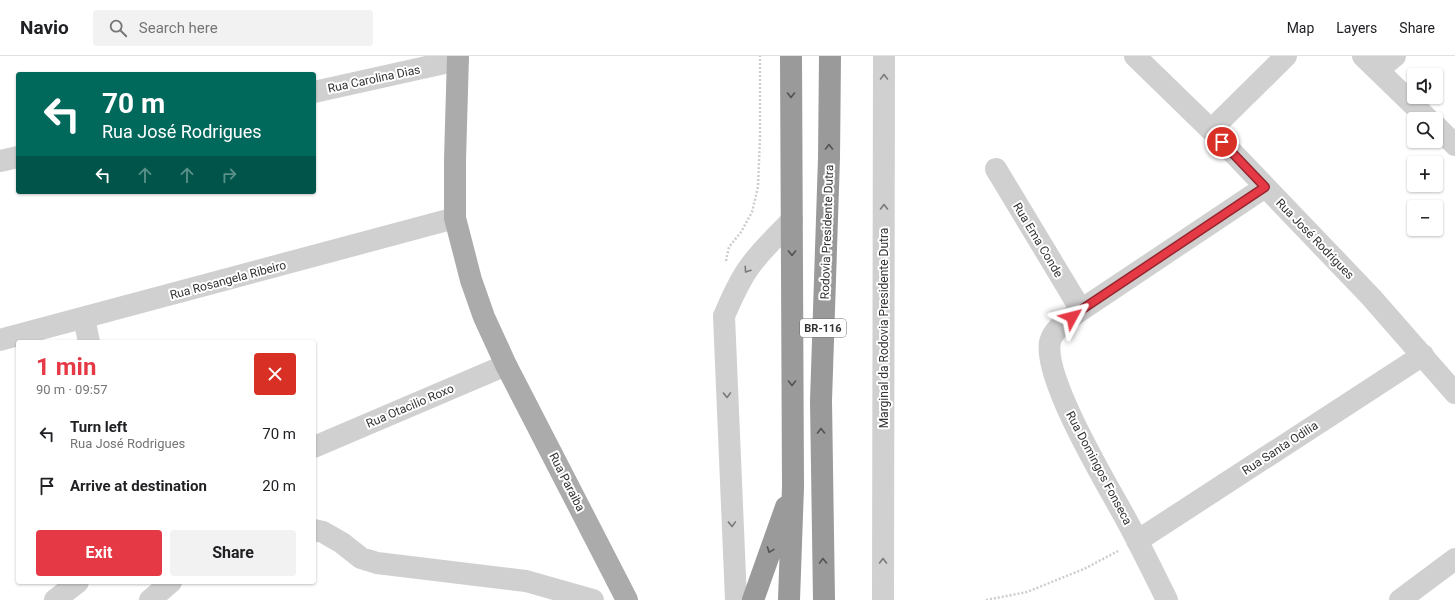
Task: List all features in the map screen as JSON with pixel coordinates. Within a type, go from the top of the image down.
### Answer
[{"type":"highway","name":"BR-116","points":[[789,600],[793,487],[791,56]]},
{"type":"highway","name":"Rodovia Presidente Dutra","points":[[824,600],[821,401],[829,166],[830,56]]},
{"type":"highway","points":[[753,600],[793,487]]},
{"type":"main road","name":"Rua Paraiba","points":[[458,58],[455,160],[456,218],[471,280],[484,317],[506,365],[627,600]]},
{"type":"street","name":"Marginal da Rodovia Presidente Dutra","points":[[883,600],[884,56]]},
{"type":"street","name":"Rua José Rodrigues","points":[[1135,56],[1211,130],[1371,297],[1455,393]]},
{"type":"street","points":[[1211,130],[1286,56]]},
{"type":"street","points":[[1370,63],[1395,56]]},
{"type":"street","name":"Rua Carolina Dias","points":[[316,92],[458,58]]},
{"type":"street","points":[[1370,63],[1421,112]]},
{"type":"street","points":[[1443,133],[1455,145]]},
{"type":"street","points":[[0,161],[16,157]]},
{"type":"street","name":"Rua Ema Conde","points":[[996,169],[1081,310]]},
{"type":"street","points":[[1081,310],[1265,187]]},
{"type":"street","name":"Rua Rosangela Ribeiro","points":[[0,340],[456,218]]},
{"type":"street","points":[[736,600],[724,316],[735,290],[748,269],[762,251],[792,220]]},
{"type":"street","name":"Rua Domingos Fonseca","points":[[1081,310],[1054,332],[1050,341],[1050,360],[1069,414],[1138,541],[1166,600]]},
{"type":"street","points":[[84,318],[89,340]]},
{"type":"street","name":"Rua Santa Odilia","points":[[1138,541],[1423,355]]},
{"type":"street","name":"Rua Otacilio Roxo","points":[[316,446],[506,365]]},
{"type":"street","points":[[316,530],[323,532],[342,543],[361,558],[377,563],[526,581],[594,600]]},
{"type":"street","points":[[1400,600],[1455,559]]},
{"type":"street","points":[[55,600],[75,584]]},
{"type":"street","points":[[150,600],[169,584]]},
{"type":"path","points":[[726,264],[726,256],[729,247],[741,232],[752,212],[758,186],[760,137],[760,56]]},
{"type":"path","points":[[986,600],[1027,592],[1084,569],[1138,541]]},
{"type":"route","points":[[1072,317],[1265,187],[1222,142]]}]
